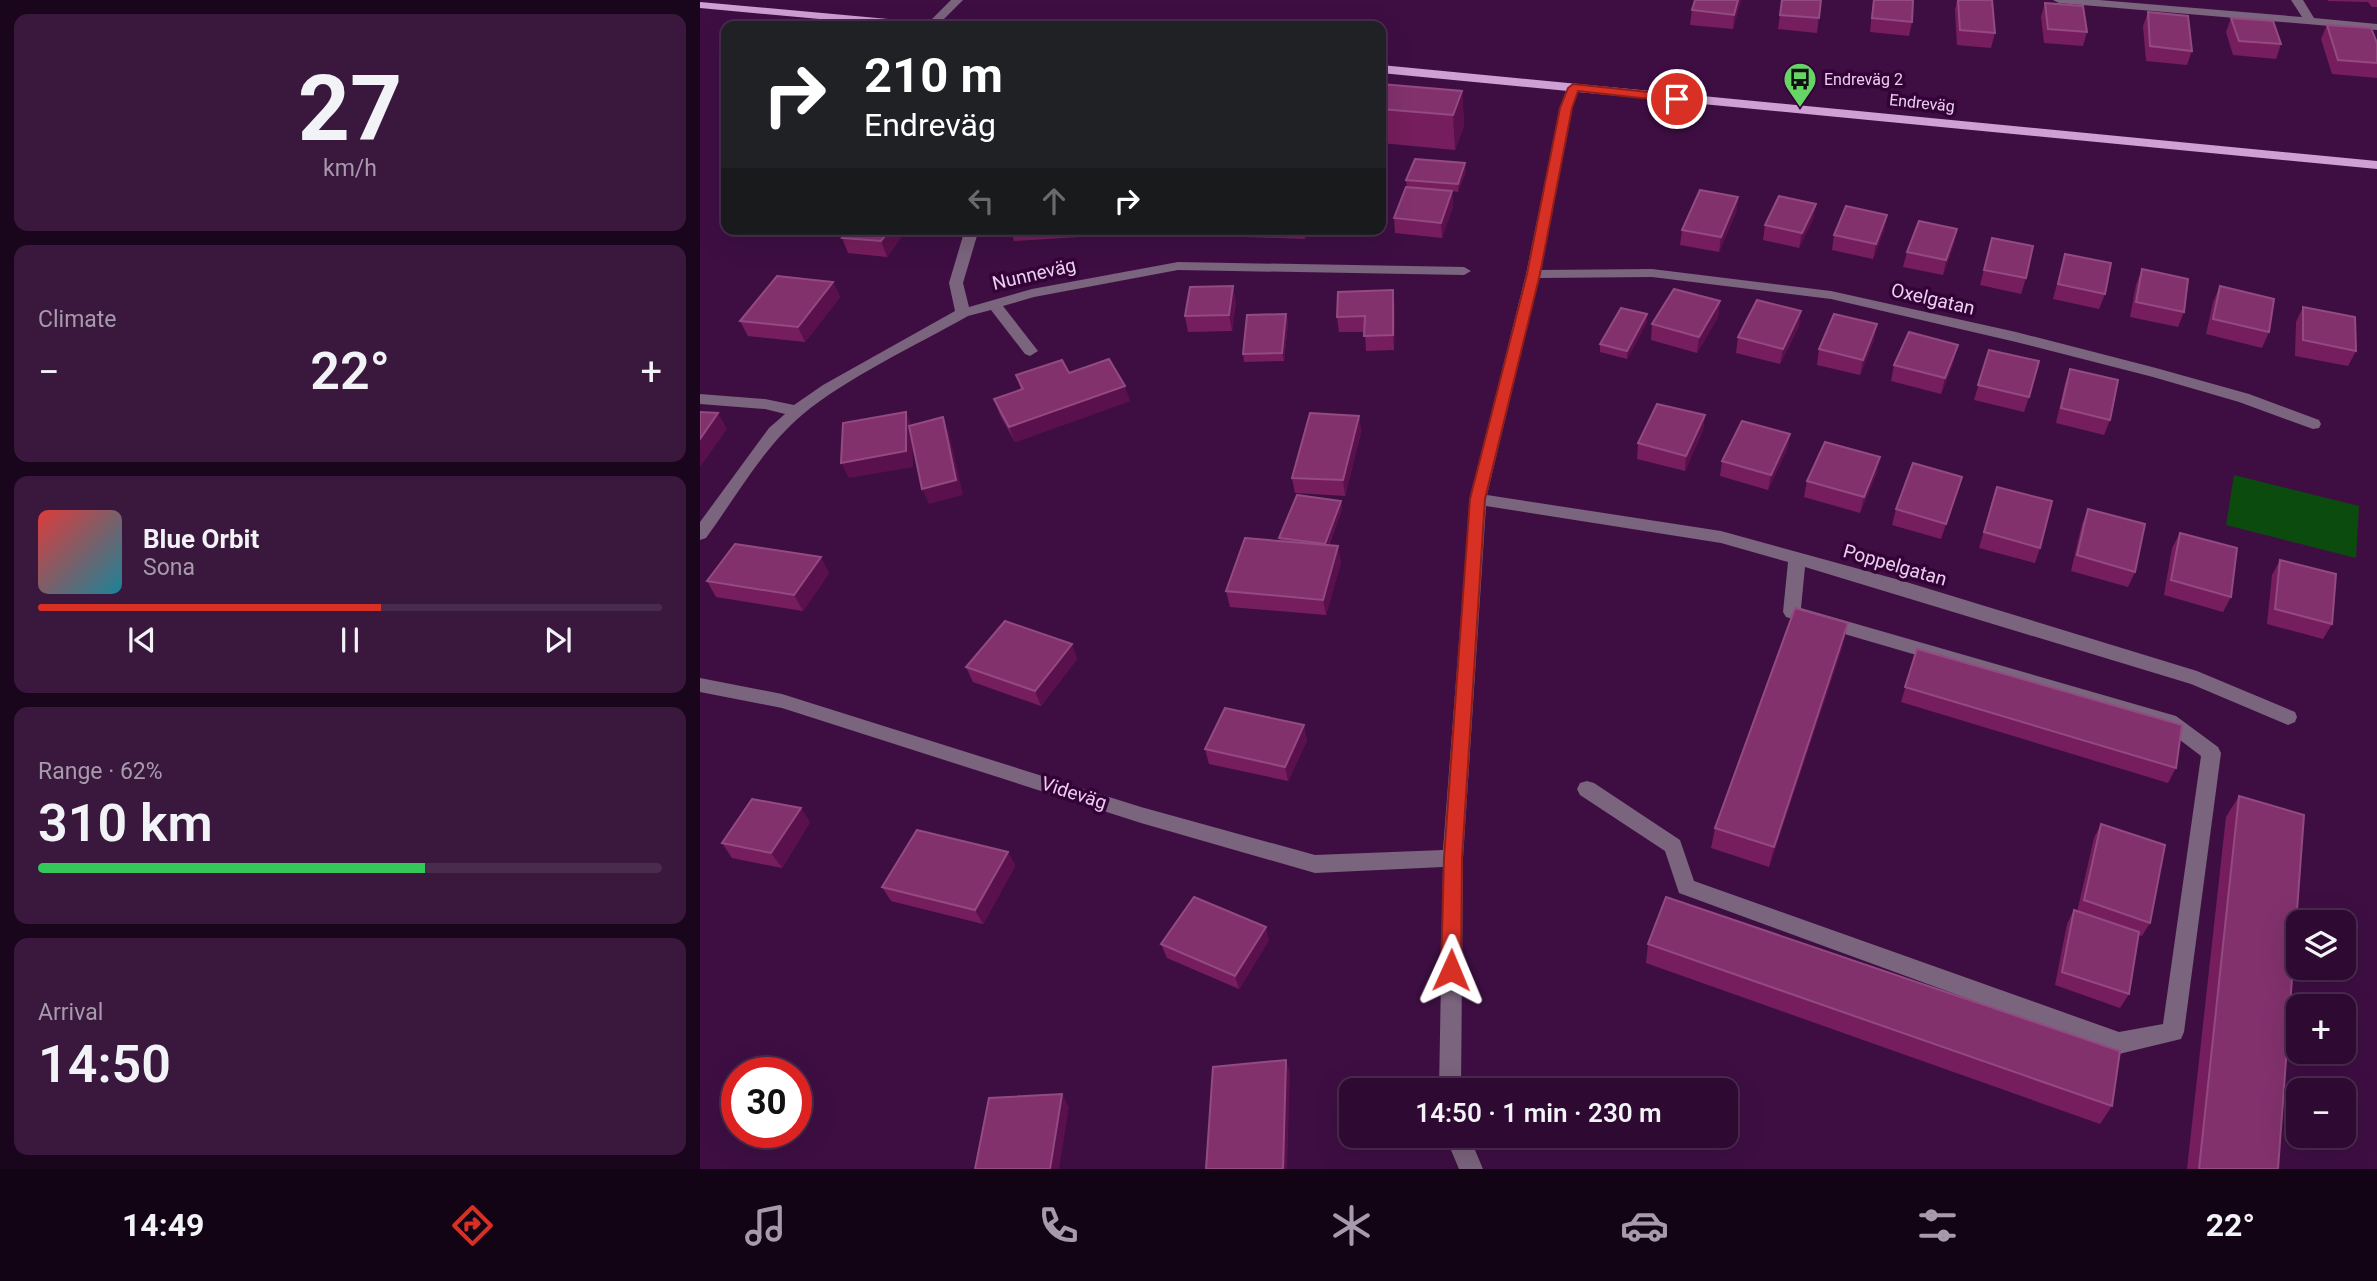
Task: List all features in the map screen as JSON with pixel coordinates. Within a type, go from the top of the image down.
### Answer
[{"type":"main road","points":[[700,5],[877,21]]},
{"type":"main road","name":"Endreväg","points":[[1386,69],[2377,165]]},
{"type":"street","points":[[937,21],[957,0]]},
{"type":"street","points":[[2059,0],[2377,27]]},
{"type":"street","points":[[2297,0],[2311,23]]},
{"type":"street","points":[[1450,1078],[1453,858],[1478,499],[1533,274],[1566,108],[1573,88]]},
{"type":"street","points":[[963,313],[956,282],[970,235]]},
{"type":"street","name":"Nunneväg","points":[[700,534],[775,432],[797,411],[828,389],[963,313],[1032,293],[1178,266],[1464,271]]},
{"type":"street","name":"Oxelgatan","points":[[1533,274],[1652,273],[1831,295],[2017,337],[2156,373],[2244,398],[2313,424]]},
{"type":"street","points":[[993,303],[1030,351]]},
{"type":"street","points":[[700,399],[765,404],[797,411]]},
{"type":"street","name":"Poppelgatan","points":[[1478,499],[1721,537],[2197,678],[2288,717]]},
{"type":"street","points":[[1587,789],[1673,846],[1686,887],[2119,1043],[2173,1032],[2211,753],[2169,721],[1792,612],[1797,558]]},
{"type":"street","name":"Videväg","points":[[700,685],[782,701],[1141,815],[1315,864],[1453,858]]},
{"type":"street","points":[[1462,1148],[1471,1169]]},
{"type":"green space","points":[[2234,475],[2359,506],[2356,558],[2226,525]]},
{"type":"building","points":[[1695,0],[1738,0],[1734,15],[1692,10]]},
{"type":"building","points":[[1782,0],[1821,0],[1819,18],[1780,15]]},
{"type":"building","points":[[1874,0],[1913,0],[1912,22],[1872,18]]},
{"type":"building","points":[[1958,0],[1992,0],[1995,33],[1960,30]]},
{"type":"building","points":[[2045,3],[2083,6],[2087,32],[2048,29]]},
{"type":"building","points":[[2148,12],[2188,16],[2192,51],[2150,46]]},
{"type":"building","points":[[2231,18],[2273,21],[2281,44],[2239,41]]},
{"type":"building","points":[[2327,25],[2371,28],[2377,43],[2377,63],[2338,60]]},
{"type":"building","points":[[1386,84],[1462,91],[1453,115],[1386,109]]},
{"type":"building","points":[[1415,159],[1465,163],[1458,184],[1406,180]]},
{"type":"building","points":[[1406,187],[1452,191],[1441,223],[1394,218]]},
{"type":"building","points":[[1700,190],[1738,197],[1721,237],[1682,230]]},
{"type":"building","points":[[1779,196],[1816,204],[1802,233],[1765,225]]},
{"type":"building","points":[[1846,206],[1887,215],[1876,244],[1834,235]]},
{"type":"building","points":[[1919,221],[1957,229],[1946,260],[1907,252]]},
{"type":"building","points":[[844,235],[886,235],[881,241],[842,238]]},
{"type":"building","points":[[1992,238],[2033,246],[2026,278],[1984,270]]},
{"type":"building","points":[[2065,254],[2111,263],[2105,294],[2058,284]]},
{"type":"building","points":[[2142,269],[2188,279],[2184,312],[2136,302]]},
{"type":"building","points":[[777,276],[833,282],[798,327],[740,321]]},
{"type":"building","points":[[1233,286],[1229,315],[1185,316],[1190,287]]},
{"type":"building","points":[[2220,286],[2274,299],[2269,332],[2213,319]]},
{"type":"building","points":[[1674,289],[1720,301],[1699,337],[1652,324]]},
{"type":"building","points":[[1393,290],[1393,335],[1364,336],[1365,316],[1337,317],[1338,292]]},
{"type":"building","points":[[1757,300],[1801,311],[1783,349],[1738,337]]},
{"type":"building","points":[[2303,307],[2355,317],[2356,351],[2303,340]]},
{"type":"building","points":[[1621,308],[1647,314],[1627,351],[1600,344]]},
{"type":"building","points":[[1286,314],[1282,353],[1243,354],[1247,315]]},
{"type":"building","points":[[1834,314],[1877,324],[1863,360],[1819,349]]},
{"type":"building","points":[[1909,332],[1958,345],[1945,378],[1894,365]]},
{"type":"building","points":[[1989,350],[2039,361],[2029,397],[1978,385]]},
{"type":"building","points":[[1109,359],[1125,386],[1009,427],[994,399],[1023,389],[1016,375],[1062,360],[1069,373]]},
{"type":"building","points":[[2070,369],[2118,380],[2110,420],[2061,408]]},
{"type":"building","points":[[1657,404],[1705,415],[1686,456],[1638,443]]},
{"type":"building","points":[[700,412],[718,413],[700,439]]},
{"type":"building","points":[[906,412],[906,451],[841,463],[843,423]]},
{"type":"building","points":[[1310,413],[1359,416],[1343,480],[1292,478]]},
{"type":"building","points":[[943,417],[956,480],[922,489],[909,426]]},
{"type":"building","points":[[1742,421],[1790,434],[1771,475],[1722,461]]},
{"type":"building","points":[[1825,442],[1880,457],[1864,497],[1807,481]]},
{"type":"building","points":[[1913,463],[1962,477],[1946,524],[1896,509]]},
{"type":"building","points":[[1997,487],[2052,501],[2040,548],[1984,532]]},
{"type":"building","points":[[1297,495],[1341,501],[1325,544],[1279,538]]},
{"type":"building","points":[[2088,509],[2145,524],[2135,572],[2077,555]]},
{"type":"building","points":[[2180,533],[2237,548],[2231,597],[2171,580]]},
{"type":"building","points":[[1245,538],[1338,546],[1323,600],[1226,591]]},
{"type":"building","points":[[735,544],[821,557],[794,595],[707,581]]},
{"type":"building","points":[[2280,560],[2336,574],[2332,624],[2275,609]]},
{"type":"building","points":[[1795,608],[1848,623],[1774,847],[1715,828]]},
{"type":"building","points":[[1005,621],[1072,644],[1035,691],[966,667]]},
{"type":"building","points":[[1917,649],[2182,725],[2176,768],[1905,687]]},
{"type":"building","points":[[1225,708],[1304,725],[1285,767],[1205,749]]},
{"type":"building","points":[[2239,796],[2304,815],[2297,910],[2286,910],[2286,980],[2292,980],[2291,994],[2286,994],[2286,1060],[2278,1169],[2199,1169]]},
{"type":"building","points":[[752,799],[801,808],[771,853],[722,843]]},
{"type":"building","points":[[2101,824],[2165,845],[2150,923],[2084,900]]},
{"type":"building","points":[[917,830],[1008,852],[975,910],[882,887]]},
{"type":"building","points":[[1194,897],[1266,927],[1235,976],[1161,944]]},
{"type":"building","points":[[1666,897],[2120,1051],[2112,1106],[1648,944]]},
{"type":"building","points":[[2074,910],[2139,932],[2129,994],[2062,972]]},
{"type":"building","points":[[1286,1060],[1283,1169],[1206,1169],[1213,1067]]},
{"type":"building","points":[[1062,1094],[1050,1169],[975,1169],[989,1098]]},
{"type":"place","name":"Endreväg 2","points":[[1800,109]]},
{"type":"route","points":[[1451,970],[1453,858],[1478,499],[1533,274],[1566,108],[1573,88],[1677,99]]}]
